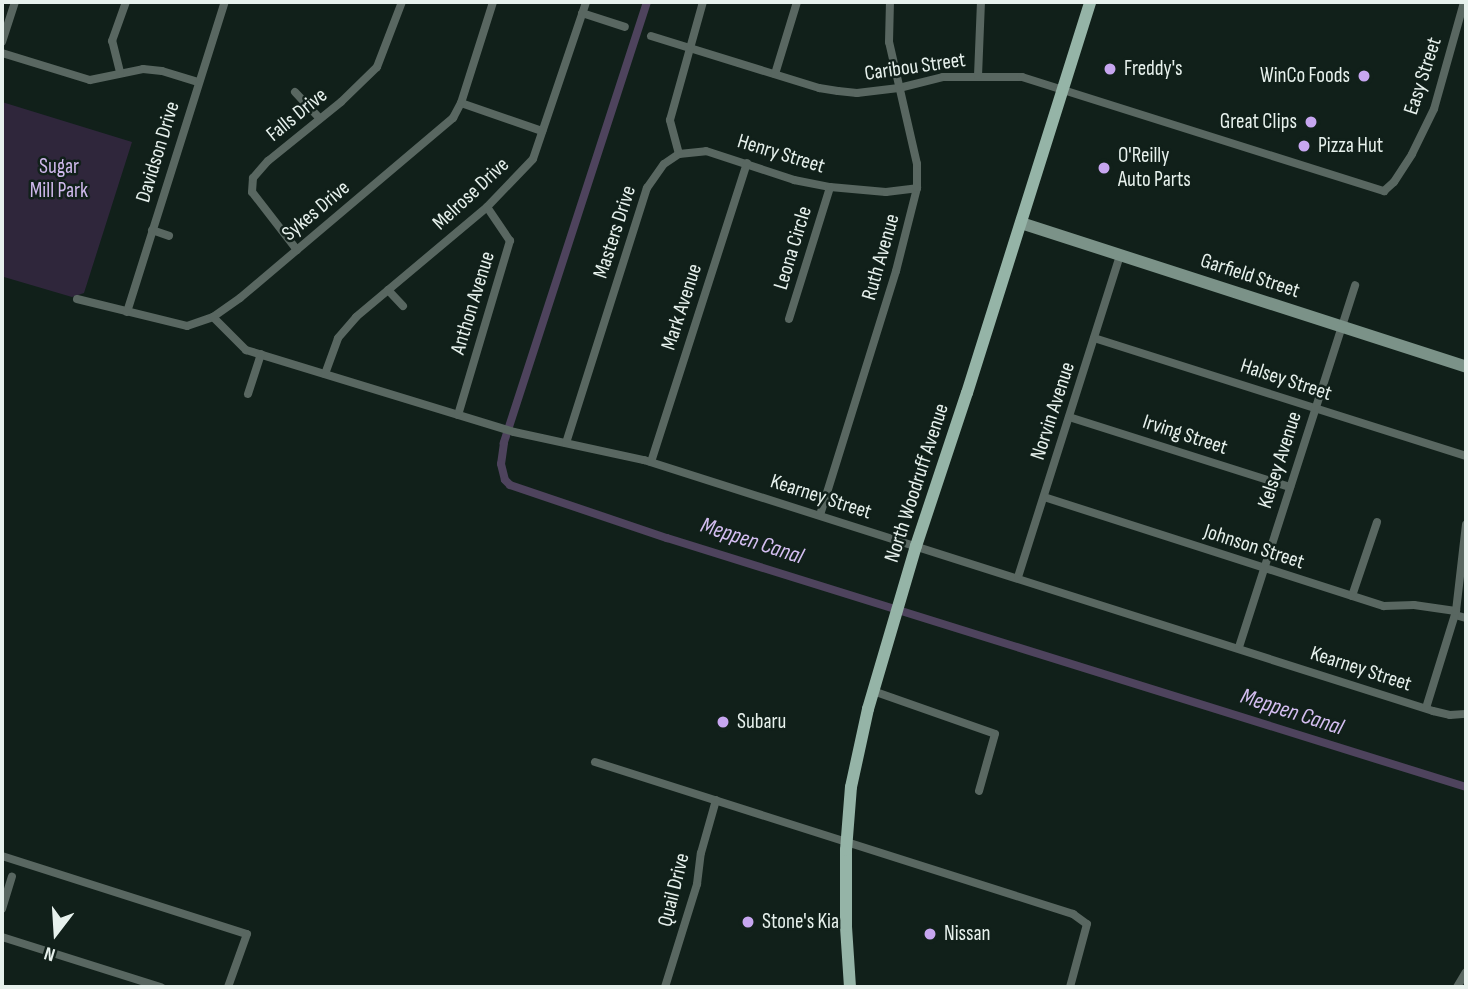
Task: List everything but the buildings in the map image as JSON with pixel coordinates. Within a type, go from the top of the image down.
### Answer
[{"type":"main road","name":"North Woodruff Avenue","points":[[850,987],[845,914],[851,788],[873,691],[898,603],[1090,2]]},
{"type":"street","points":[[2,42],[15,2]]},
{"type":"street","points":[[120,72],[112,41],[126,2]]},
{"type":"street","name":"Davidson Drive","points":[[127,312],[225,2]]},
{"type":"street","name":"Falls Drive","points":[[297,250],[252,192],[251,184],[268,161],[341,102],[377,67],[401,2]]},
{"type":"street","name":"Sykes Drive","points":[[77,299],[187,326],[213,317],[453,118],[461,103],[493,2]]},
{"type":"street","name":"Melrose Drive","points":[[325,374],[338,338],[355,317],[487,207],[533,159],[586,2]]},
{"type":"street","points":[[679,154],[670,120],[703,2]]},
{"type":"street","points":[[775,74],[797,2]]},
{"type":"street","name":"Ruth Avenue","points":[[820,515],[896,271],[916,188],[917,164],[889,42],[890,2]]},
{"type":"street","points":[[978,76],[981,2]]},
{"type":"street","name":"Easy Street","points":[[1384,191],[1394,182],[1412,154],[1434,108],[1464,2]]},
{"type":"street","points":[[582,13],[625,27]]},
{"type":"street","name":"Caribou Street","points":[[651,36],[838,91],[857,93],[899,89],[943,77],[1022,78],[1384,191]]},
{"type":"street","points":[[2,53],[90,80],[143,69],[162,71],[198,82]]},
{"type":"street","points":[[295,92],[319,118]]},
{"type":"street","points":[[461,103],[542,131]]},
{"type":"street","name":"Henry Street","points":[[679,154],[706,151],[794,180],[830,187],[886,192],[916,188]]},
{"type":"street","name":"Masters Drive","points":[[566,443],[647,188],[664,164],[679,154]]},
{"type":"street","name":"Mark Avenue","points":[[651,462],[747,163]]},
{"type":"street","name":"Leona Circle","points":[[789,319],[830,187]]},
{"type":"street","name":"Anthon Avenue","points":[[458,415],[510,241],[487,207]]},
{"type":"street","name":"Garfield Street","points":[[1021,223],[1466,367]]},
{"type":"street","points":[[152,230],[169,236]]},
{"type":"street","name":"Norvin Avenue","points":[[1018,577],[1120,255]]},
{"type":"street","name":"Kelsey Avenue","points":[[1239,648],[1355,285]]},
{"type":"street","points":[[388,290],[403,306]]},
{"type":"street","name":"Kearney Street","points":[[213,317],[246,350],[514,432],[651,462],[1426,708],[1450,715],[1466,714]]},
{"type":"street","name":"Halsey Street","points":[[1094,338],[1466,456]]},
{"type":"street","points":[[248,394],[261,354]]},
{"type":"street","name":"Irving Street","points":[[1069,418],[1290,487]]},
{"type":"street","name":"Johnson Street","points":[[1044,497],[1384,606],[1414,605],[1455,613],[1466,618]]},
{"type":"street","points":[[1352,596],[1377,522]]},
{"type":"street","points":[[1426,708],[1455,613],[1466,525]]},
{"type":"street","points":[[873,691],[995,734],[979,790]]},
{"type":"street","points":[[595,762],[1082,918],[1087,924],[1086,934],[1070,987]]},
{"type":"street","name":"Quail Drive","points":[[665,987],[697,884],[701,853],[716,800]]},
{"type":"street","points":[[2,856],[247,934],[228,987]]},
{"type":"street","points":[[2,909],[12,877]]},
{"type":"street","points":[[2,937],[161,987]]},
{"type":"street","points":[[1457,987],[1466,971]]},
{"type":"green space","name":"Sugar Mill Park","points":[[2,102],[132,142],[84,293],[72,297],[4,277],[2,281]]},
{"type":"waterway","name":"Meppen Canal","points":[[647,2],[504,443],[501,464],[505,480],[510,485],[667,538],[1466,787]]},
{"type":"place","name":"Freddy's","points":[[1110,69]]},
{"type":"place","name":"WinCo Foods","points":[[1364,76]]},
{"type":"place","name":"Great Clips","points":[[1311,122]]},
{"type":"place","name":"Pizza Hut","points":[[1304,146]]},
{"type":"place","name":"O'Reilly Auto Parts","points":[[1104,168]]},
{"type":"place","name":"Subaru","points":[[723,722]]},
{"type":"place","name":"Stone's Kia","points":[[748,922]]},
{"type":"place","name":"Nissan","points":[[930,934]]}]
